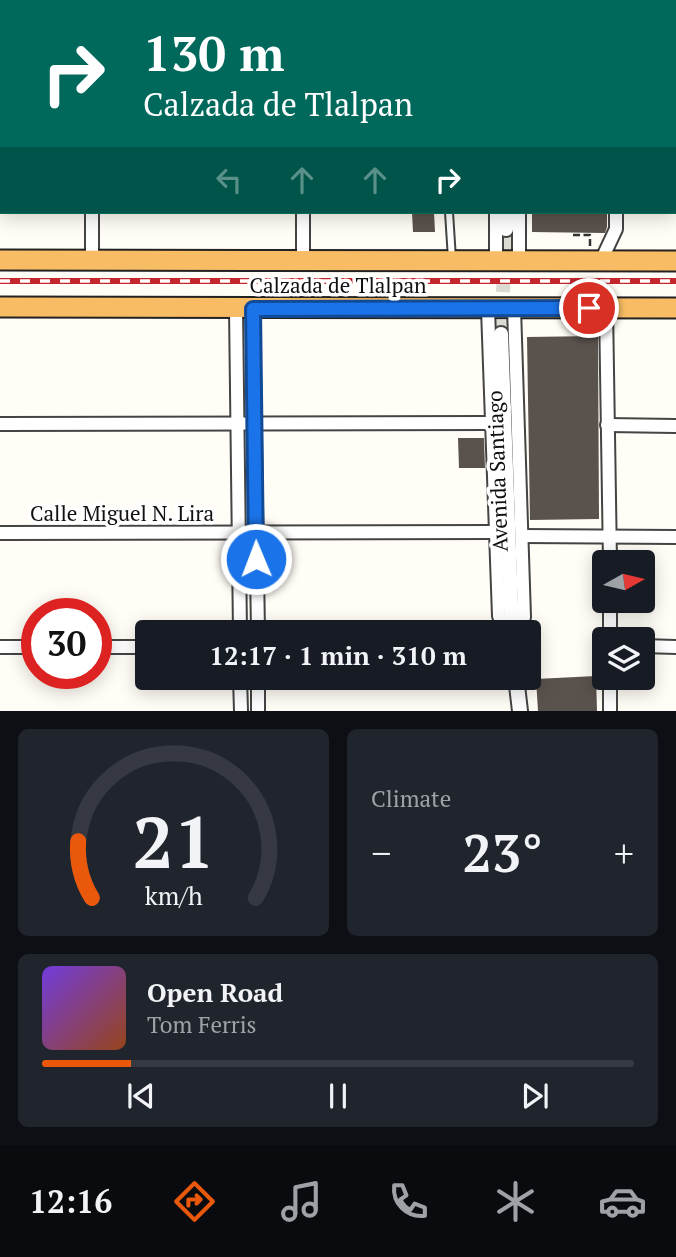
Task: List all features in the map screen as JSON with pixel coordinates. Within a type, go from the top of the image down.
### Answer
[{"type":"highway","name":"Calzada de Tlalpan","points":[[0,260],[676,261]]},
{"type":"highway","name":"Calzada de Tlalpan","points":[[0,307],[676,308]]},
{"type":"street","points":[[92,214],[92,260]]},
{"type":"street","points":[[303,214],[303,261]]},
{"type":"street","points":[[496,214],[496,261]]},
{"type":"street","points":[[506,214],[506,229]]},
{"type":"street","points":[[519,214],[519,261]]},
{"type":"street","points":[[596,261],[616,229],[615,214]]},
{"type":"street","points":[[607,307],[610,550]]},
{"type":"street","name":"Avenida Santiago","points":[[514,308],[523,620]]},
{"type":"street","points":[[240,620],[237,424],[244,309]]},
{"type":"street","points":[[244,309],[255,424],[258,620]]},
{"type":"street","name":"Avenida Santiago","points":[[488,309],[501,620]]},
{"type":"street","name":"Avenida Santiago","points":[[501,334],[512,620]]},
{"type":"street","points":[[0,424],[491,423]]},
{"type":"street","points":[[607,425],[676,426]]},
{"type":"street","name":"Calle Miguel N. Lira","points":[[0,533],[496,532]]},
{"type":"street","points":[[522,536],[676,537]]},
{"type":"street","points":[[655,646],[676,647]]},
{"type":"street","points":[[0,647],[21,647]]},
{"type":"street","points":[[112,647],[135,647]]},
{"type":"street","points":[[240,690],[241,711]]},
{"type":"street","points":[[258,690],[258,711]]},
{"type":"street","points":[[518,690],[520,711]]},
{"type":"street","points":[[610,690],[610,711]]},
{"type":"lane","points":[[449,214],[452,261]]},
{"type":"path","points":[[573,235],[590,235],[596,261]]},
{"type":"building","points":[[412,214],[434,214],[435,232],[413,232]]},
{"type":"building","points":[[532,214],[607,214],[605,233],[532,232]]},
{"type":"building","points":[[598,336],[599,519],[530,520],[527,337]]},
{"type":"building","points":[[458,438],[484,438],[485,468],[459,468]]},
{"type":"building","points":[[592,676],[592,690],[596,690],[597,711],[538,711],[537,690],[541,690],[541,679]]},
{"type":"tunnel","points":[[501,334],[506,229]]},
{"type":"railway","points":[[0,281],[676,281]]},
{"type":"route","points":[[256,559],[253,309],[589,308]]}]
